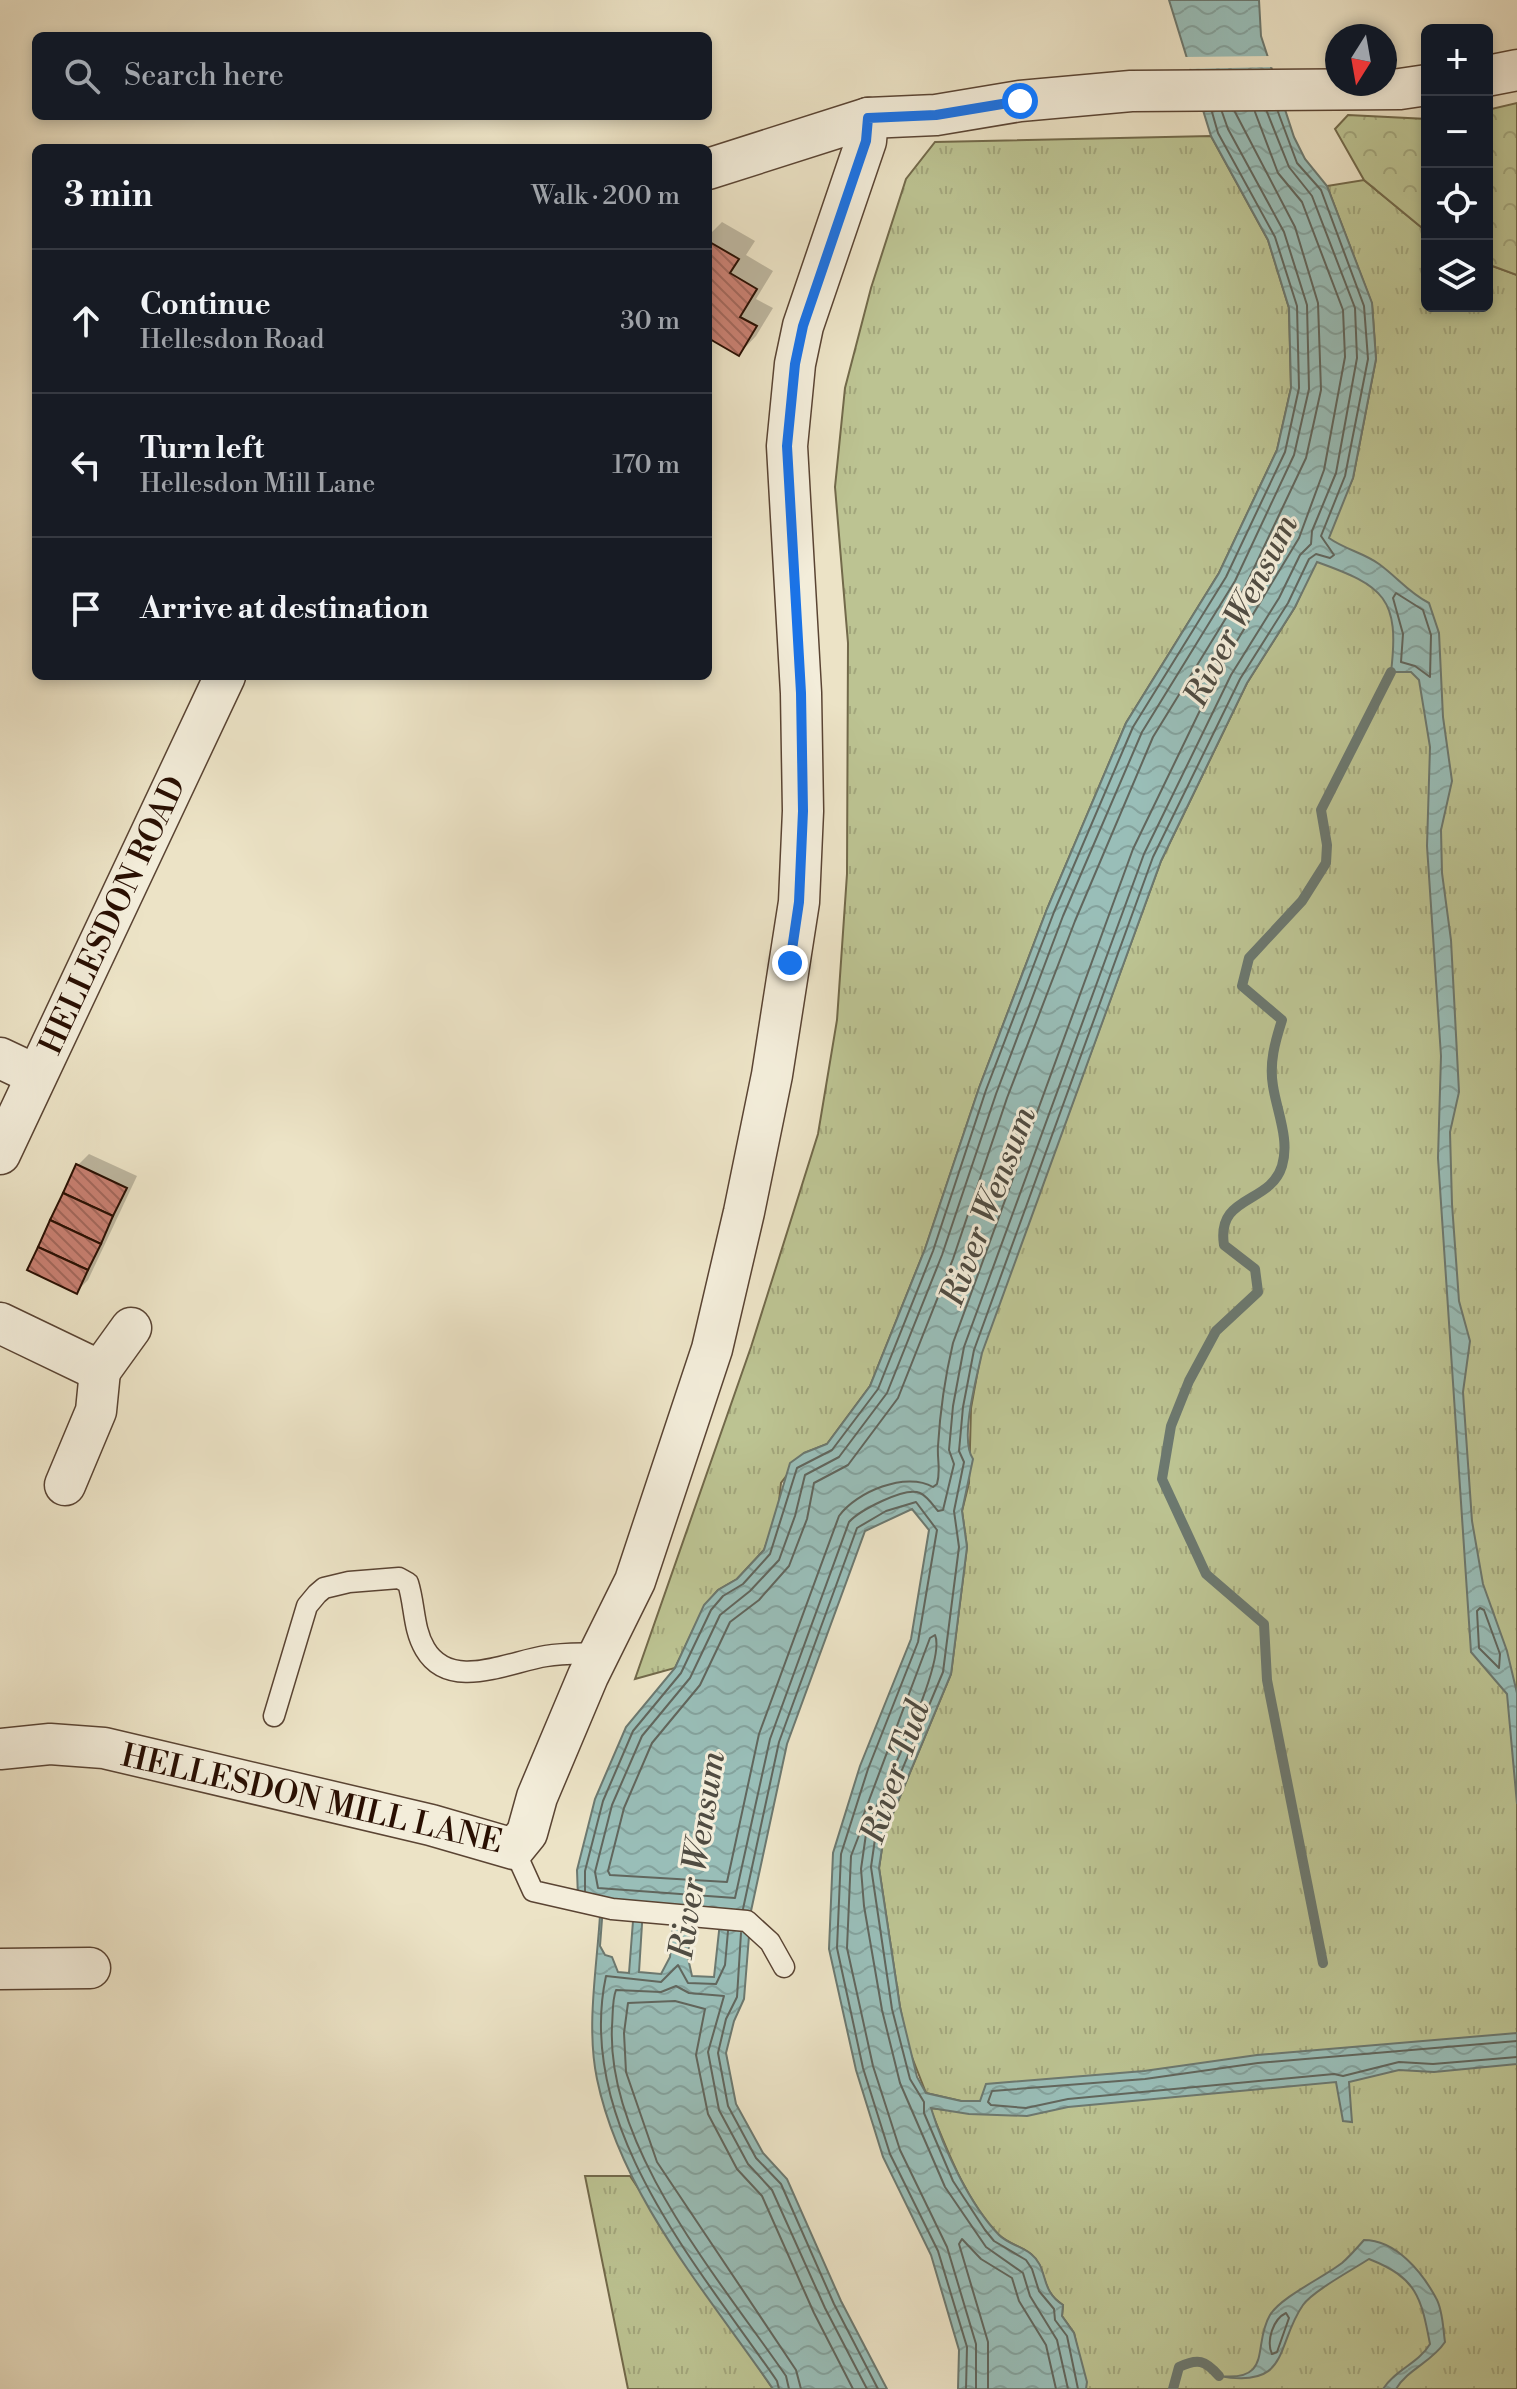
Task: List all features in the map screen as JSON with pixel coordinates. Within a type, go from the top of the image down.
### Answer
[{"type":"street","points":[[1493,75],[1517,70]]},
{"type":"street","points":[[712,168],[868,118],[936,115],[1020,101],[1131,91],[1400,89],[1421,86]]},
{"type":"street","name":"HELLESDON MILL LANE","points":[[0,1749],[50,1744],[104,1748],[431,1825],[514,1849],[527,1833],[537,1797],[588,1676],[635,1581],[712,1349],[772,1075],[799,902],[803,811],[801,693],[787,446],[795,364],[803,326],[866,141],[868,118]]},
{"type":"street","name":"HELLESDON ROAD","points":[[0,1154],[223,680]]},
{"type":"street","points":[[0,1058],[36,1075]]},
{"type":"street","points":[[0,1323],[100,1371]]},
{"type":"street","points":[[65,1485],[96,1411],[100,1371],[131,1328]]},
{"type":"street","points":[[0,1969],[90,1968]]},
{"type":"lane","points":[[274,1716],[307,1606],[324,1588],[349,1582],[399,1578],[408,1583],[417,1633],[431,1659],[443,1668],[484,1672],[549,1655],[602,1653]]},
{"type":"lane","points":[[514,1849],[533,1891],[612,1909],[747,1921],[770,1942],[784,1967]]},
{"type":"green space","points":[[1517,103],[1517,275],[1493,266],[1493,109]]},
{"type":"green space","points":[[1348,115],[1421,119],[1421,227],[1364,180],[1335,129]]},
{"type":"green space","points":[[1211,136],[1268,240],[1289,308],[1291,388],[1277,450],[1219,573],[1126,723],[1047,909],[979,1088],[925,1249],[870,1386],[827,1444],[804,1453],[781,1483],[778,1511],[764,1550],[737,1579],[718,1590],[705,1605],[675,1668],[635,1679],[751,1347],[818,1134],[837,1020],[847,874],[848,643],[835,487],[845,388],[871,288],[906,179],[935,142]]},
{"type":"green space","points":[[1364,180],[1421,227],[1421,312],[1493,312],[1493,266],[1517,275],[1517,2389],[1086,2389],[1074,2333],[1062,2316],[1063,2305],[1050,2293],[1036,2260],[998,2234],[976,2206],[943,2141],[930,2108],[983,2114],[961,2101],[926,2093],[908,2047],[879,1868],[884,1835],[951,1674],[967,1547],[962,1511],[969,1483],[971,1408],[981,1353],[1161,861],[1247,683],[1295,607],[1353,478],[1376,359],[1372,304],[1327,186]]},
{"type":"green space","points":[[585,2176],[630,2176],[773,2389],[628,2389]]},
{"type":"water","points":[[1169,0],[1259,0],[1261,36],[1294,137],[1305,159],[1327,186],[1372,303],[1376,359],[1353,478],[1329,538],[1373,560],[1429,603],[1439,633],[1443,717],[1452,781],[1441,830],[1442,873],[1451,940],[1459,1092],[1450,1132],[1452,1204],[1459,1301],[1470,1341],[1463,1392],[1472,1521],[1483,1584],[1507,1651],[1517,1693],[1517,1804],[1507,1694],[1471,1652],[1438,1158],[1441,1056],[1427,846],[1430,747],[1419,680],[1411,672],[1391,672],[1393,627],[1382,598],[1358,579],[1317,562],[1295,607],[1247,683],[1161,861],[982,1353],[968,1423],[969,1450],[973,1459],[962,1511],[967,1547],[951,1674],[884,1835],[879,1868],[900,2007],[917,2077],[926,2093],[961,2101],[980,2101],[986,2084],[1144,2071],[1257,2055],[1517,2033],[1517,2064],[1434,2072],[1399,2070],[1349,2082],[1352,2122],[1343,2121],[1336,2082],[1068,2107],[1027,2116],[969,2114],[931,2108],[942,2140],[977,2208],[999,2235],[1037,2260],[1050,2293],[1063,2305],[1062,2316],[1074,2333],[1087,2382],[1086,2389],[958,2389],[959,2350],[931,2255],[883,2157],[856,2070],[829,1949],[833,1853],[860,1766],[911,1639],[929,1530],[912,1509],[865,1531],[787,1744],[751,1911],[744,1999],[734,2021],[726,2053],[736,2104],[763,2153],[787,2179],[841,2301],[887,2389],[773,2389],[669,2242],[625,2163],[609,2122],[597,2079],[592,2039],[600,1915],[578,1898],[577,1870],[595,1799],[626,1727],[675,1668],[704,1605],[718,1590],[737,1579],[764,1550],[790,1463],[804,1453],[827,1444],[870,1386],[925,1249],[979,1088],[1047,909],[1126,723],[1219,573],[1277,450],[1291,388],[1289,308],[1268,240],[1211,136]],"holes":[[[603,1906],[634,1908],[629,1973],[618,1972],[612,1957],[605,1955],[600,1946]],[[643,1908],[674,1910],[670,1957],[661,1974],[639,1972]],[[692,1911],[721,1913],[714,1977],[692,1976],[688,1958]]]},
{"type":"water","points":[[1364,2240],[1376,2241],[1397,2251],[1416,2268],[1430,2288],[1440,2308],[1445,2342],[1434,2355],[1396,2389],[1383,2389],[1430,2344],[1414,2291],[1398,2274],[1369,2259],[1308,2299],[1294,2320],[1278,2360],[1270,2370],[1259,2376],[1242,2378],[1219,2376],[1248,2373],[1255,2367],[1265,2326],[1276,2308],[1342,2263]]},
{"type":"pier","points":[[1272,56],[1276,67],[1186,69],[1183,57]]},
{"type":"building","points":[[712,243],[739,259],[730,273],[757,289],[740,317],[757,326],[739,356],[712,340]]},
{"type":"building","points":[[76,1164],[127,1188],[113,1216],[63,1193]]},
{"type":"building","points":[[63,1193],[113,1216],[101,1244],[50,1220]]},
{"type":"building","points":[[50,1220],[101,1244],[88,1270],[38,1247]]},
{"type":"building","points":[[38,1247],[88,1270],[77,1294],[27,1270]]},
{"type":"waterway","points":[[1323,1963],[1267,1680],[1264,1624],[1206,1574],[1162,1479],[1171,1426],[1189,1381],[1216,1331],[1258,1292],[1255,1269],[1224,1245],[1228,1217],[1236,1208],[1267,1188],[1276,1178],[1284,1156],[1284,1136],[1272,1069],[1282,1020],[1242,986],[1249,958],[1302,901],[1326,863],[1327,845],[1321,810],[1391,672]]},
{"type":"waterway","points":[[1173,2389],[1179,2367],[1191,2362],[1201,2362],[1219,2376]]},
{"type":"route","points":[[790,963],[799,902],[803,811],[797,599],[787,446],[795,364],[803,326],[866,141],[868,118],[936,115],[1020,101]]},
{"type":"water label","name":"River Wensum","points":[[1240,610]]},
{"type":"water label","name":"River Wensum","points":[[987,1206]]},
{"type":"water label","name":"River Tud","points":[[894,1772]]},
{"type":"water label","name":"River Wensum","points":[[696,1855]]}]
